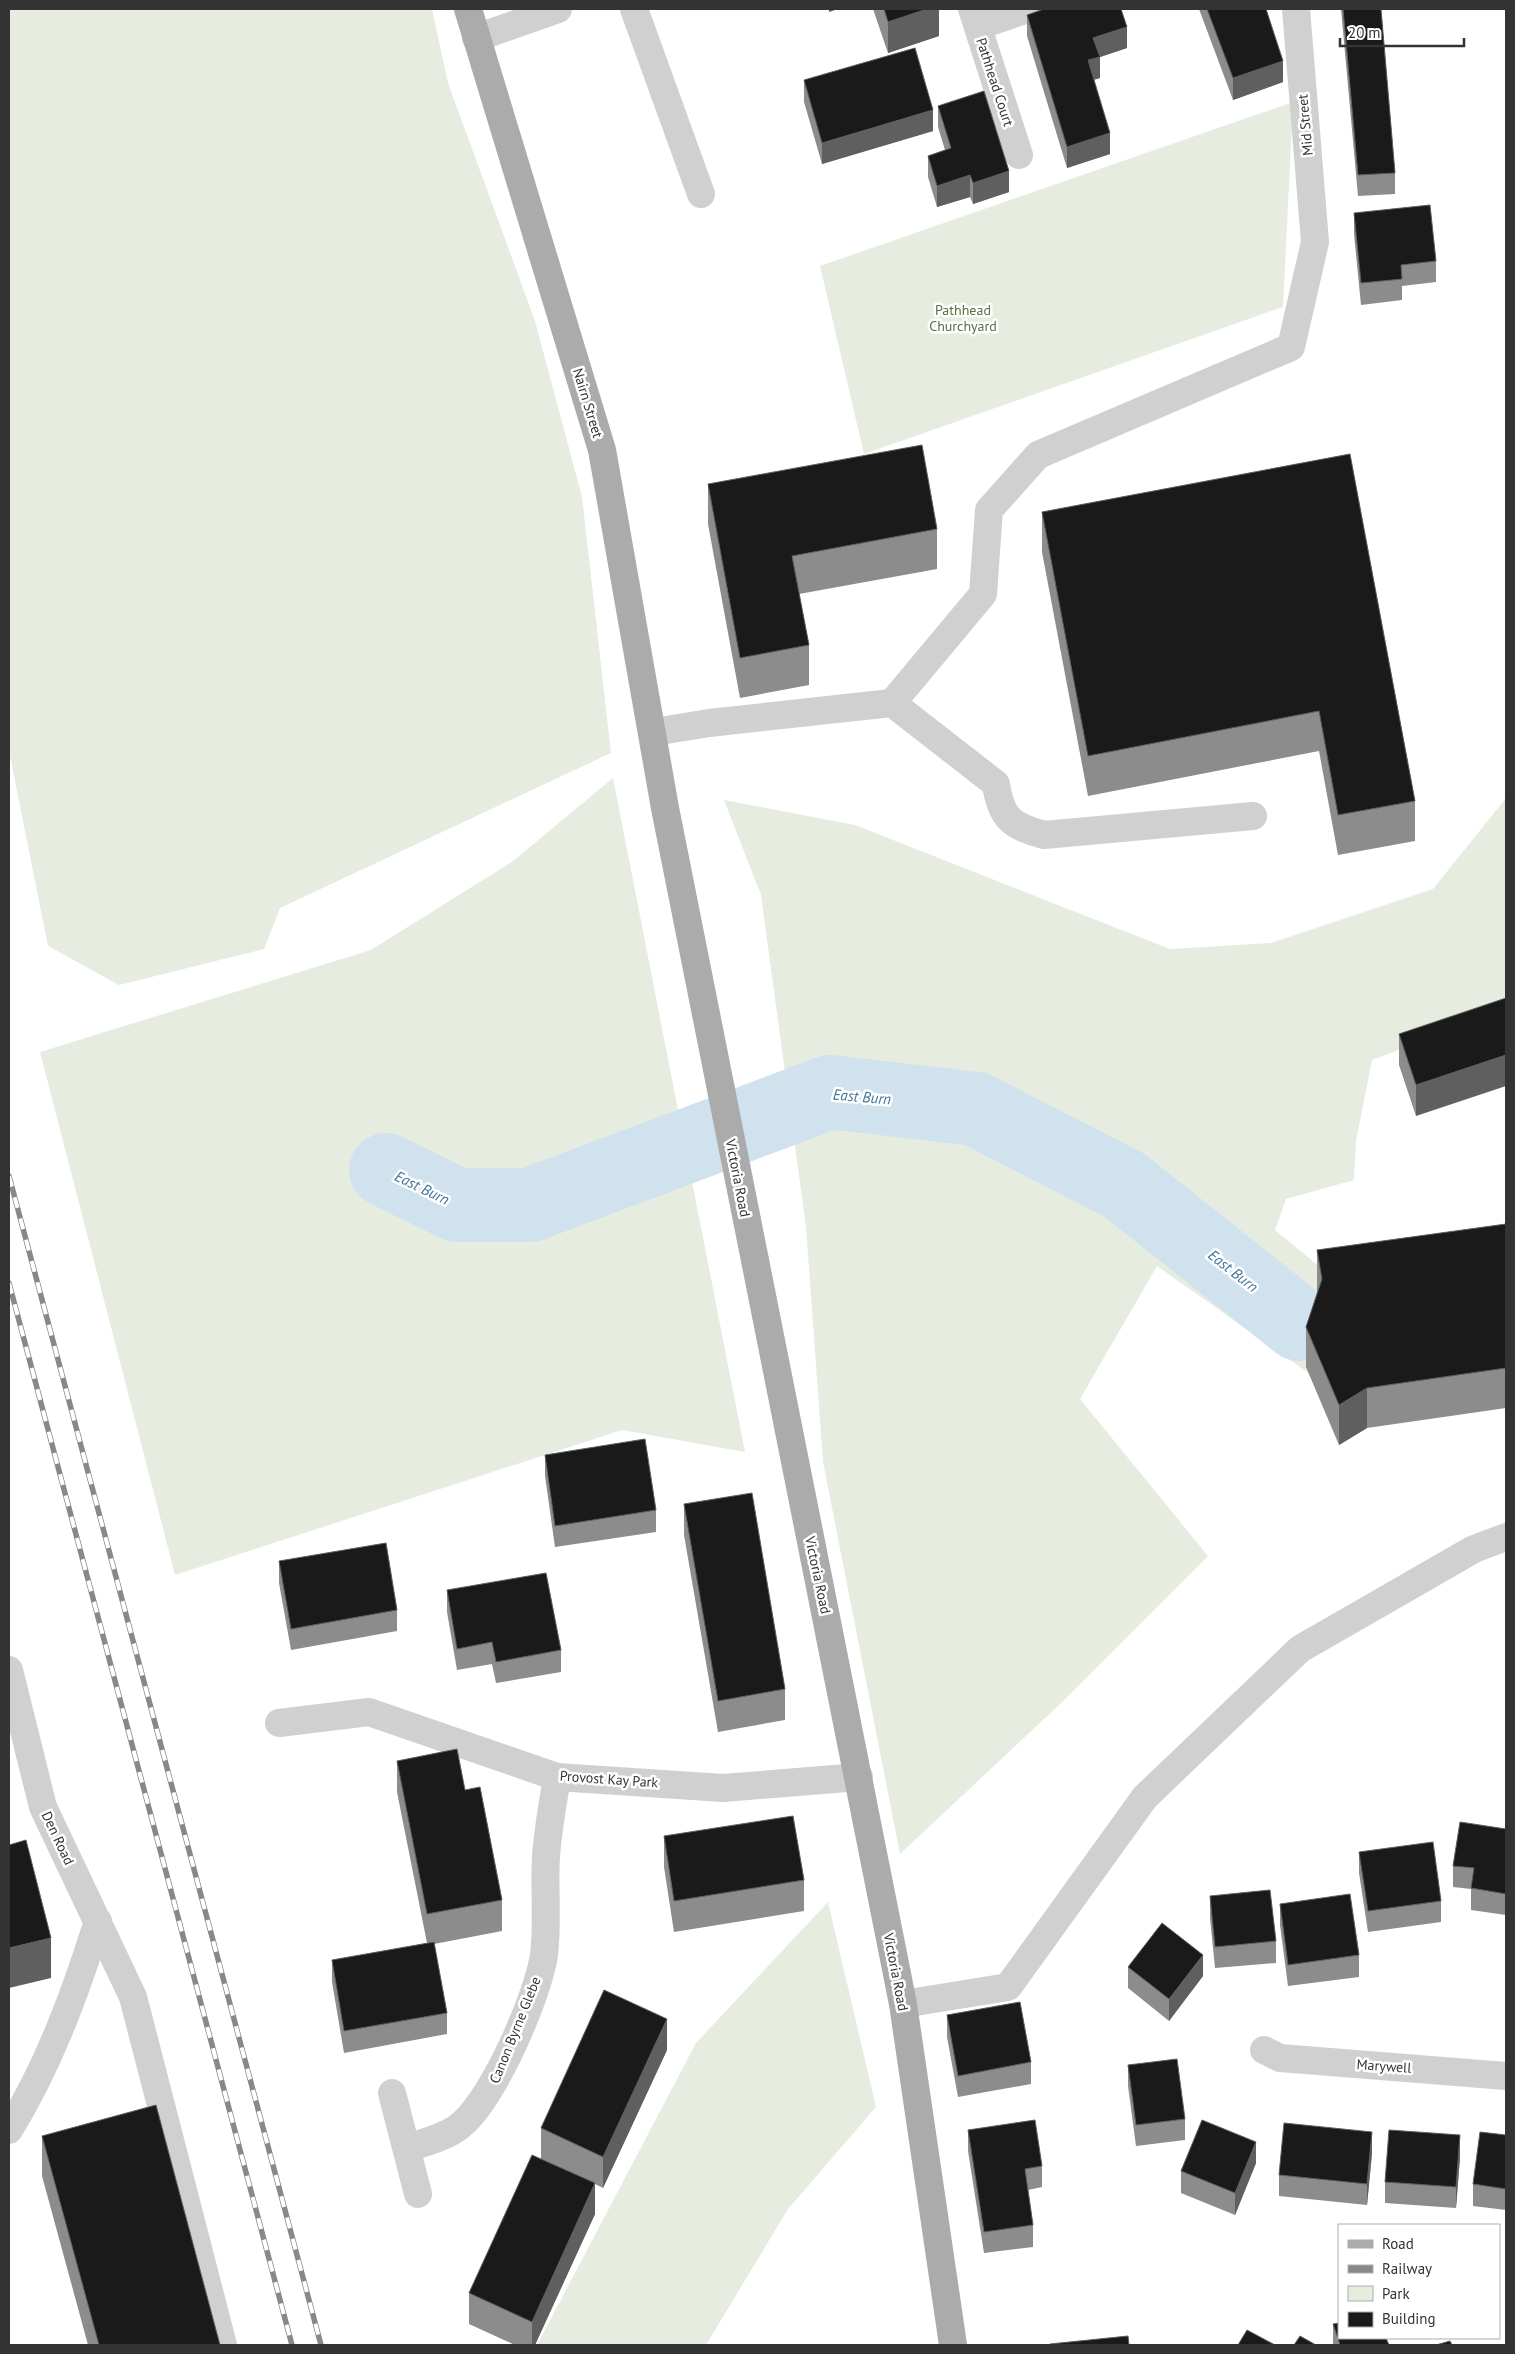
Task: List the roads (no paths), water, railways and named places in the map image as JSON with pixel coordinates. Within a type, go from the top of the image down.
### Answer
[{"type":"main road","name":"Nairn Street","points":[[468,9],[602,450],[654,732],[666,808]]},
{"type":"main road","name":"Victoria Road","points":[[666,808],[766,1320],[860,1777],[896,1977],[903,2004],[953,2345]]},
{"type":"street","points":[[476,38],[558,9]]},
{"type":"street","points":[[634,9],[701,194]]},
{"type":"street","points":[[975,18],[1028,9]]},
{"type":"street","name":"Mid Street","points":[[892,703],[983,594],[989,510],[1038,455],[1291,348],[1314,242],[1296,9]]},
{"type":"street","name":"Pathhead Court","points":[[975,18],[1019,155]]},
{"type":"street","points":[[654,732],[709,723],[892,703],[996,784],[999,806],[1009,818],[1044,836],[1253,816]]},
{"type":"street","points":[[903,2004],[1008,1987],[1145,1796],[1300,1649],[1474,1549],[1506,1537]]},
{"type":"street","name":"Den Road","points":[[9,1670],[43,1807],[134,1997],[224,2345]]},
{"type":"street","name":"Provost Kay Park","points":[[279,1722],[369,1712],[557,1777],[723,1788],[860,1777]]},
{"type":"street","name":"Canon Byrne Glebe","points":[[407,2148],[429,2141],[462,2125],[491,2088],[514,2040],[534,1989],[556,1916],[546,1854],[557,1777]]},
{"type":"street","points":[[9,2130],[36,2082],[76,1989],[98,1921]]},
{"type":"street","name":"Marywell","points":[[1264,2050],[1280,2058],[1506,2076]]},
{"type":"street","points":[[392,2093],[418,2194]]},
{"type":"waterway","name":"East Burn","points":[[386,1170],[457,1205],[530,1205],[830,1092],[976,1109],[1124,1185],[1299,1324]]},
{"type":"railway","points":[[9,1176],[321,2345]]},
{"type":"railway","points":[[9,1283],[292,2345]]},
{"type":"park label","name":"Pathhead Churchyard","points":[[963,318]]}]
